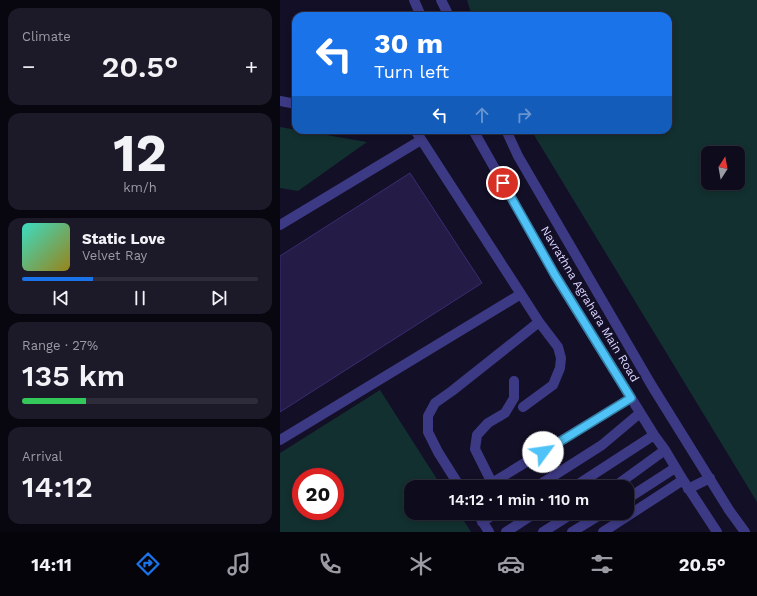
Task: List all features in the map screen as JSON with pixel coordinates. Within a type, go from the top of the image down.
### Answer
[{"type":"street","points":[[414,0],[419,12]]},
{"type":"street","points":[[441,0],[447,12]]},
{"type":"street","points":[[280,101],[292,103]]},
{"type":"street","points":[[417,134],[521,294],[558,347],[561,358],[560,368],[553,385],[523,407]]},
{"type":"street","name":"Navrathna Agrahara Main Road","points":[[475,134],[555,275],[640,413],[717,532]]},
{"type":"street","name":"Navrathna Agrahara Main Road","points":[[508,134],[518,156],[652,386],[729,510],[745,532]]},
{"type":"street","points":[[280,225],[421,140]]},
{"type":"street","points":[[280,440],[521,294]]},
{"type":"street","points":[[456,480],[438,452],[428,432],[428,416],[435,403],[540,322]]},
{"type":"street","points":[[514,381],[514,398],[505,413],[488,423],[477,435],[475,449],[492,483],[631,398]]},
{"type":"street","points":[[547,480],[602,445],[640,413]]},
{"type":"street","points":[[585,480],[654,435]]},
{"type":"street","points":[[624,480],[665,450]]},
{"type":"street","points":[[634,494],[675,468]]},
{"type":"street","points":[[603,532],[686,485],[710,478]]},
{"type":"street","points":[[481,520],[489,532]]},
{"type":"street","points":[[506,532],[524,520]]},
{"type":"street","points":[[543,532],[562,520]]},
{"type":"street","points":[[572,532],[592,520]]},
{"type":"green space","points":[[467,0],[757,0],[757,502],[533,134],[672,134],[672,12],[471,12]]},
{"type":"green space","points":[[280,127],[292,129],[292,134],[321,134],[367,142],[298,191],[280,188]]},
{"type":"green space","points":[[380,390],[438,480],[404,480],[404,520],[463,520],[471,532],[280,532],[280,453]]},
{"type":"building","points":[[410,173],[482,283],[280,412],[280,256]]},
{"type":"route","points":[[503,183],[555,275],[631,398],[543,452]]}]
